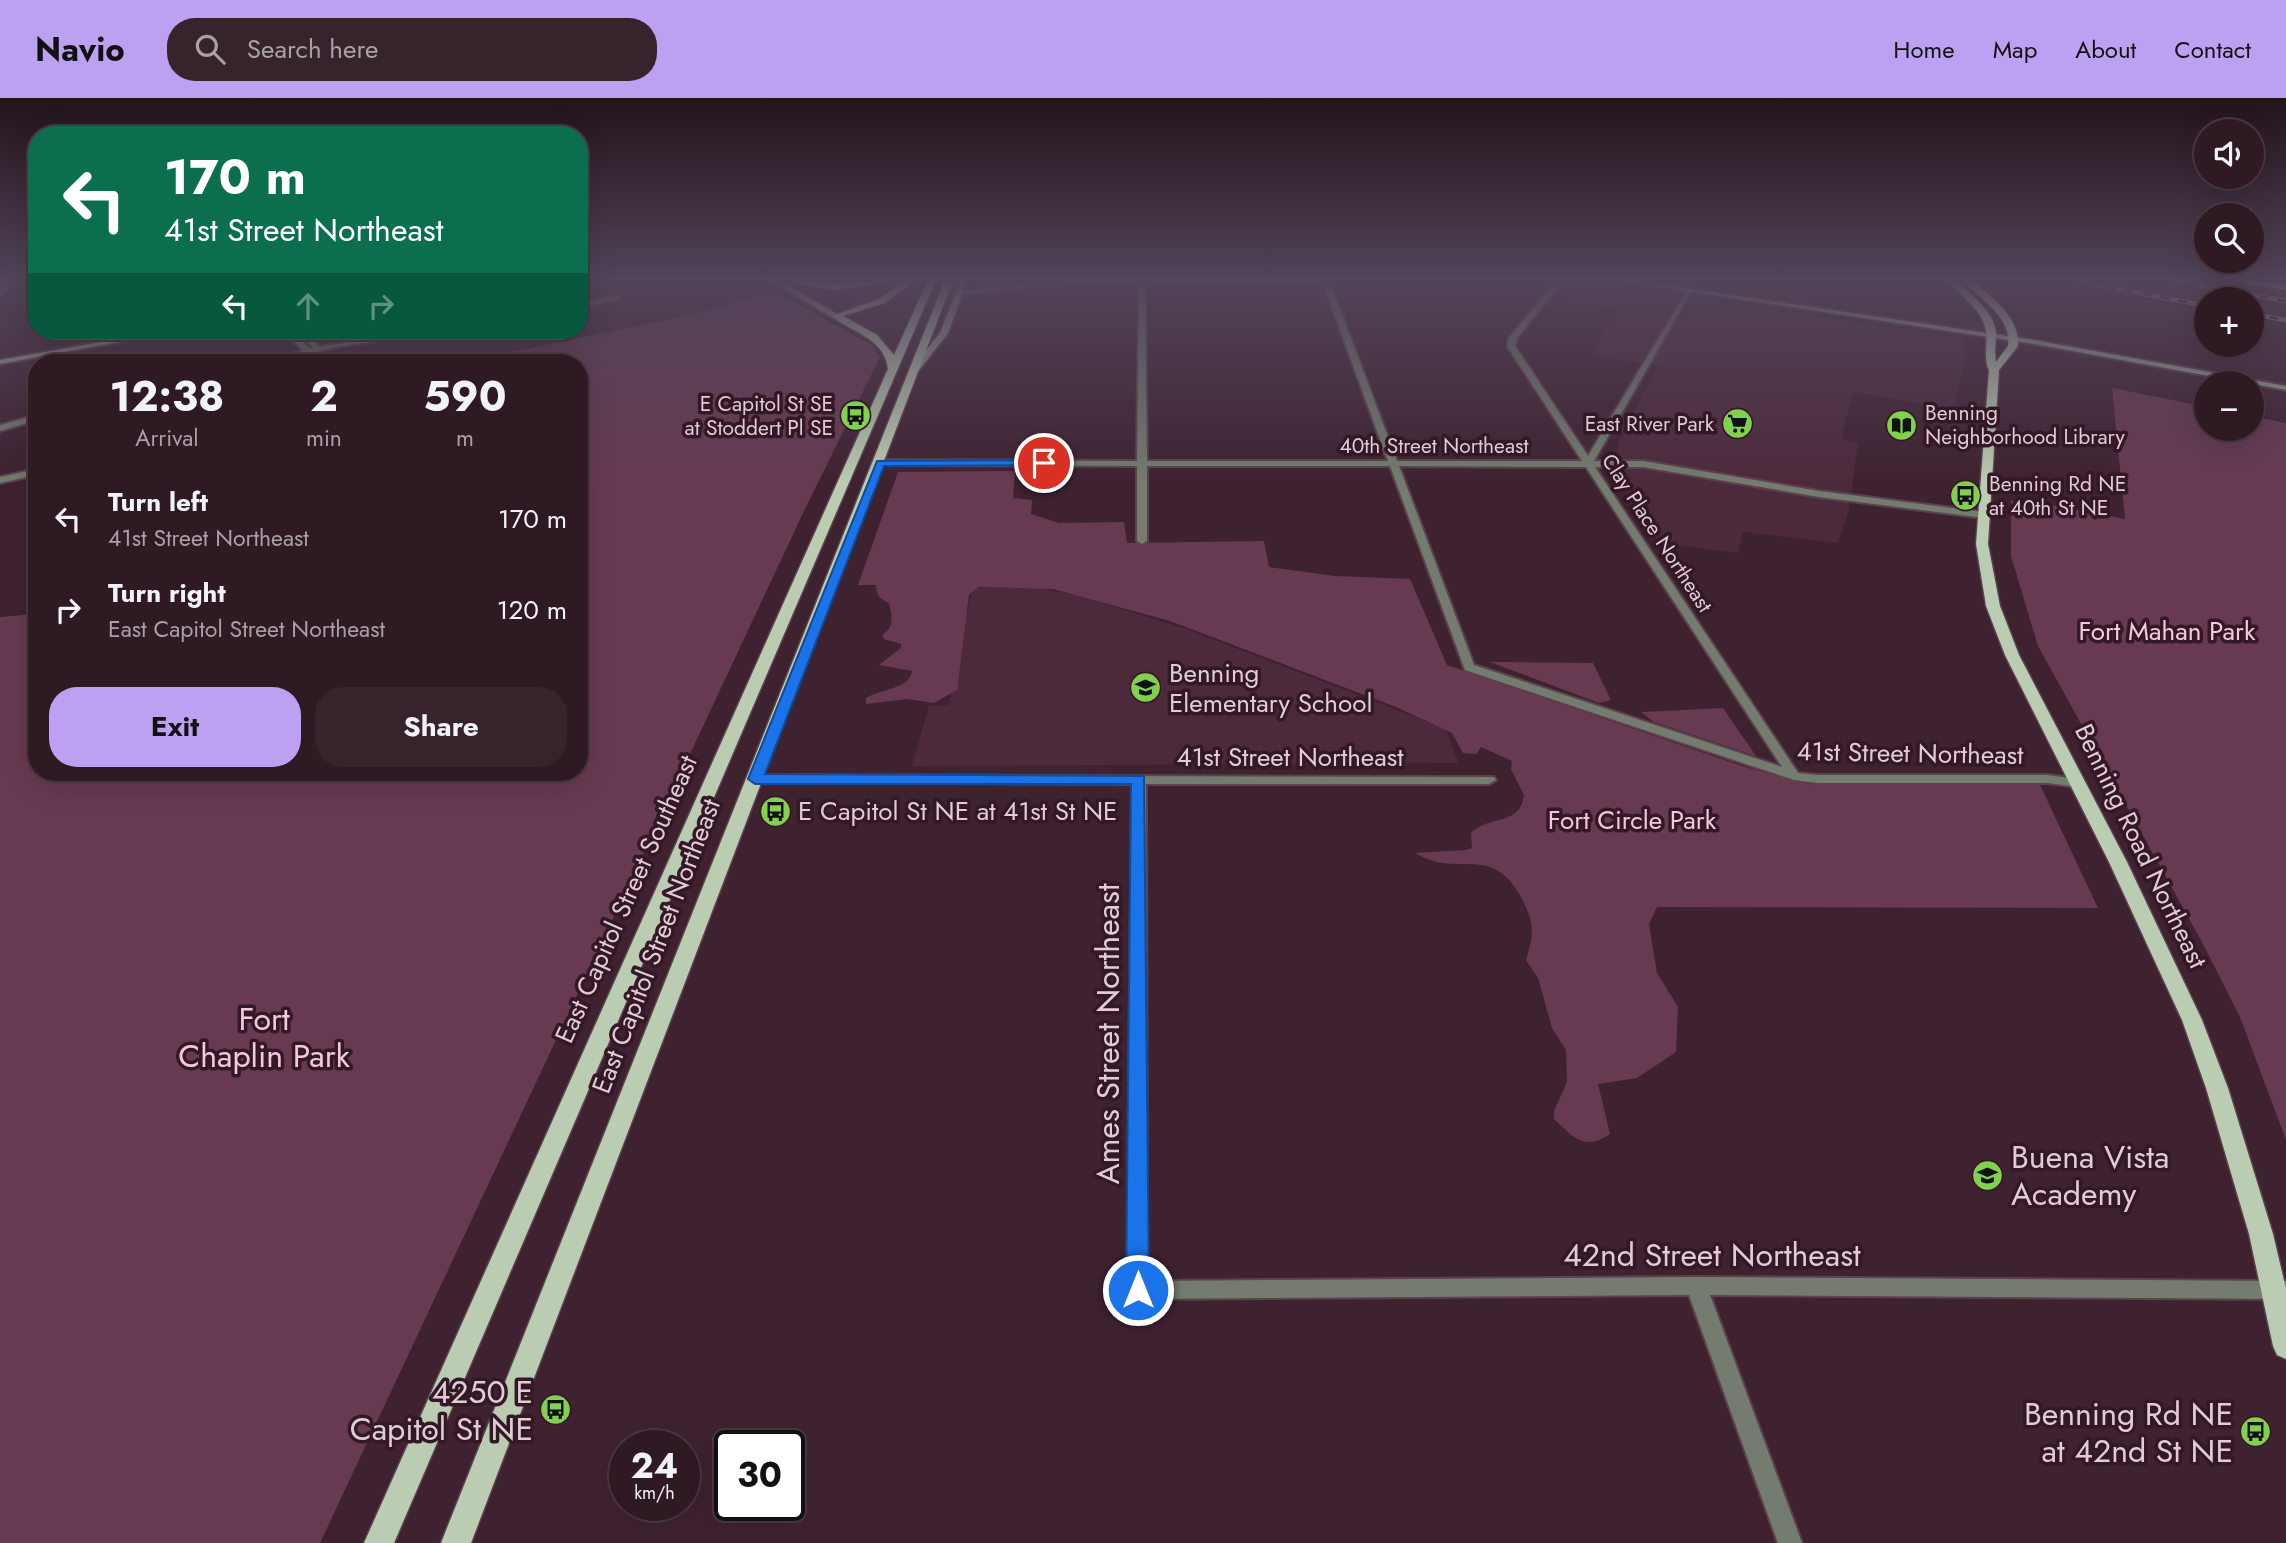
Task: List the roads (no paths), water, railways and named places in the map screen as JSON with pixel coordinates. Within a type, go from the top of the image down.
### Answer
[{"type":"main road","points":[[45,354],[82,347]]},
{"type":"main road","points":[[888,347],[893,358],[893,371]]},
{"type":"main road","name":"East Capitol Street Southeast","points":[[379,1543],[903,347]]},
{"type":"main road","name":"East Capitol Street Northeast","points":[[456,1543],[880,463],[923,347]]},
{"type":"main road","name":"East Capitol Street Northeast","points":[[913,372],[933,347]]},
{"type":"main road","name":"Benning Road Northeast","points":[[1990,347],[1989,362],[1994,370],[1983,561],[2001,628],[2192,1020],[2281,1290],[2286,1346]]},
{"type":"main road","points":[[1994,370],[2002,364],[2011,347]]},
{"type":"main road","points":[[2068,347],[2286,387]]},
{"type":"main road","points":[[0,362],[28,357]]},
{"type":"street","points":[[304,347],[308,352]]},
{"type":"street","points":[[300,354],[328,347]]},
{"type":"street","points":[[1142,347],[1142,541]]},
{"type":"street","points":[[1351,347],[1393,463]]},
{"type":"street","name":"Clay Place Northeast","points":[[1512,347],[1794,776]]},
{"type":"street","points":[[1588,463],[1657,347]]},
{"type":"street","points":[[0,428],[28,420]]},
{"type":"street","name":"40th Street Northeast","points":[[880,463],[1588,463],[1665,466],[1812,493],[1984,515]]},
{"type":"street","name":"41st Street Northeast","points":[[1393,463],[1469,667],[1794,776],[1818,779],[2047,779],[2078,783]]},
{"type":"street","points":[[0,480],[28,474]]},
{"type":"street","name":"41st Street Northeast","points":[[755,779],[1489,780]]},
{"type":"street","name":"Ames Street Northeast","points":[[1138,1290],[1139,779]]},
{"type":"street","points":[[1696,1286],[1790,1543]]},
{"type":"street","name":"42nd Street Northeast","points":[[1138,1290],[1696,1286],[2281,1290]]},
{"type":"place","name":"E Capitol St SE at Stoddert Pl SE","points":[[856,416]]},
{"type":"place","name":"East River Park","points":[[1737,424]]},
{"type":"place","name":"Benning Neighborhood Library","points":[[1902,425]]},
{"type":"place","name":"Benning Rd NE at 40th St NE","points":[[1966,496]]},
{"type":"place","name":"Benning Elementary School","points":[[1146,688]]},
{"type":"place","name":"E Capitol St NE at 41st St NE","points":[[775,811]]},
{"type":"place","name":"Buena Vista Academy","points":[[1988,1175]]},
{"type":"place","name":"4250 E Capitol St NE","points":[[556,1410]]},
{"type":"place","name":"Benning Rd NE at 42nd St NE","points":[[2256,1432]]},
{"type":"park label","name":"Fort Mahan Park","points":[[2167,631]]},
{"type":"park label","name":"Fort Circle Park","points":[[1632,820]]},
{"type":"park label","name":"Fort Chaplin Park","points":[[264,1038]]}]
